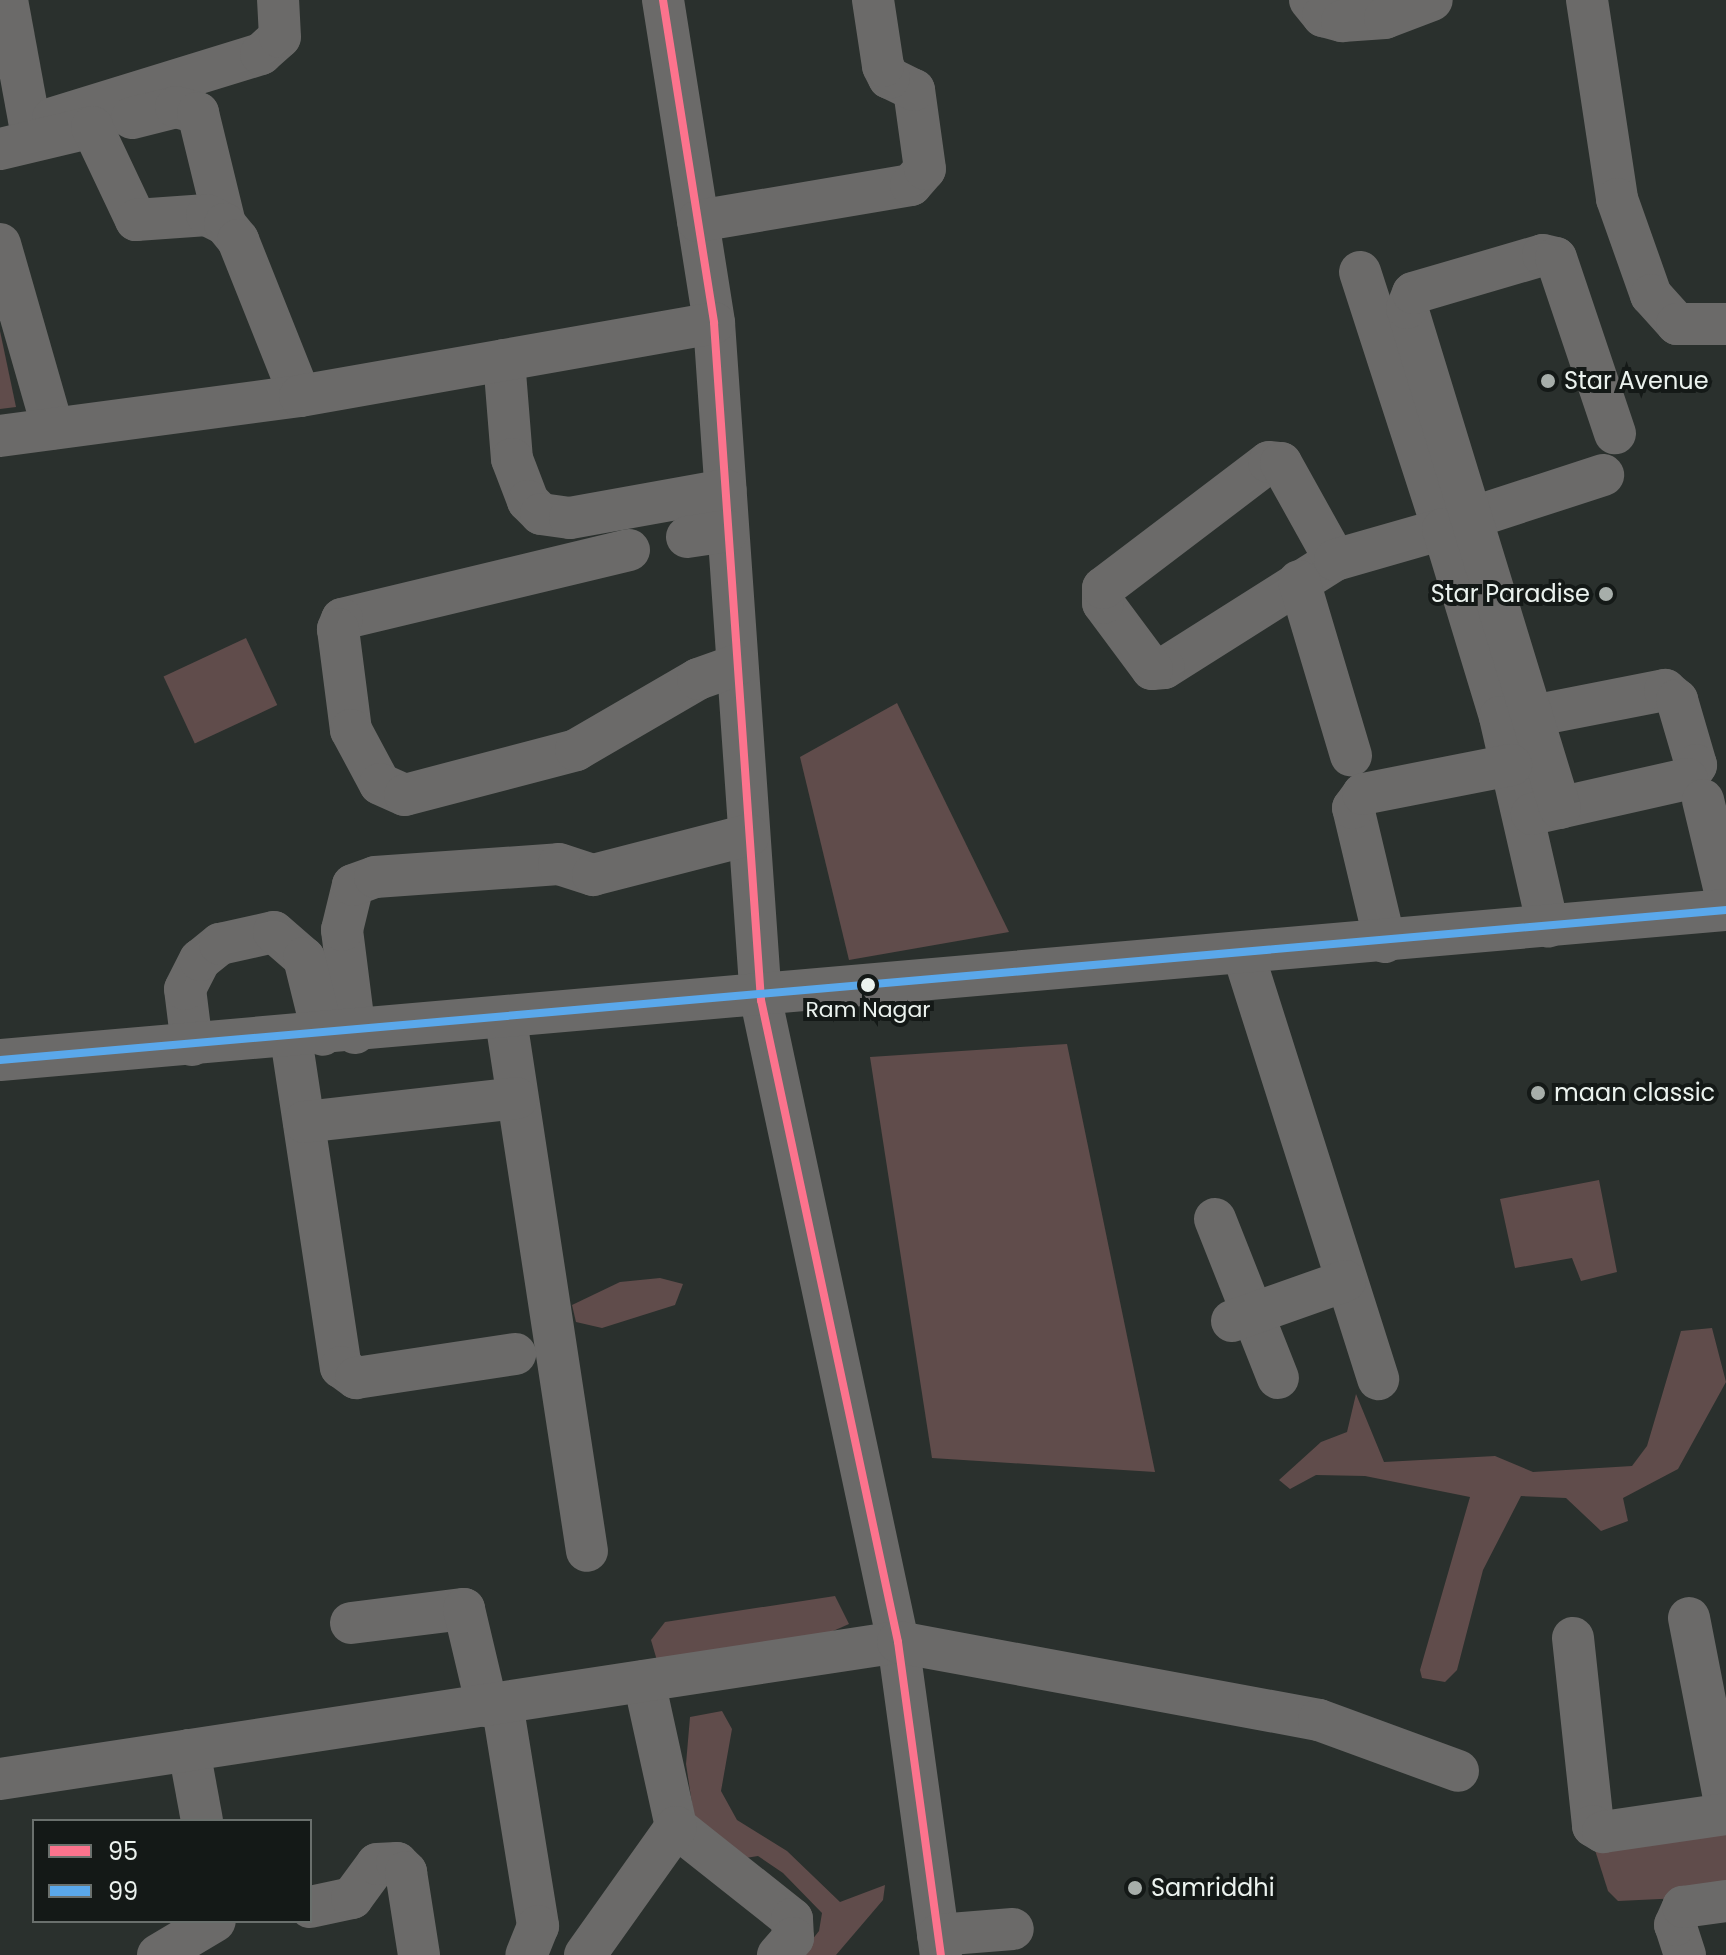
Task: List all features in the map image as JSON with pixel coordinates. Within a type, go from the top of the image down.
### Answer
[{"type":"street","points":[[7,0],[10,137]]},
{"type":"street","points":[[10,137],[261,54],[280,37],[278,0]]},
{"type":"street","points":[[663,0],[714,323],[761,1000],[898,1642],[940,1945],[1013,1929]]},
{"type":"street","points":[[698,221],[911,185],[925,169],[914,90],[889,78],[883,66],[873,0]]},
{"type":"street","points":[[1310,0],[1323,16],[1342,21],[1385,18],[1432,0]]},
{"type":"street","points":[[1587,0],[1617,199],[1651,295],[1677,324],[1726,324]]},
{"type":"street","points":[[10,137],[92,127],[176,107],[198,113],[225,224]]},
{"type":"street","points":[[92,127],[136,220],[207,215],[225,224],[238,240],[300,396]]},
{"type":"street","points":[[0,244],[53,429]]},
{"type":"street","points":[[1548,927],[1542,812],[1457,524],[1407,308],[1413,293],[1543,255],[1556,258],[1615,433]]},
{"type":"street","points":[[1360,272],[1457,524]]},
{"type":"street","points":[[0,436],[300,396],[714,323]]},
{"type":"street","points":[[504,360],[512,459],[528,501],[541,514],[570,518],[725,490]]},
{"type":"street","points":[[1335,560],[1281,463],[1269,462],[1103,588],[1103,603],[1152,669],[1164,668],[1335,560],[1457,524],[1603,475]]},
{"type":"street","points":[[687,537],[728,531]]},
{"type":"street","points":[[629,550],[342,619],[351,730],[380,784],[405,795],[576,750],[698,679],[737,665]]},
{"type":"street","points":[[1299,581],[1351,755]]},
{"type":"street","points":[[1385,942],[1353,808],[1363,794],[1520,734],[1665,690],[1677,700],[1696,765],[1687,779],[1542,812]]},
{"type":"street","points":[[1703,800],[1726,896]]},
{"type":"street","points":[[515,1354],[356,1378],[341,1367],[304,1122],[353,885],[375,877],[559,864],[593,875],[749,835]]},
{"type":"street","points":[[0,1060],[761,1000],[1726,910]]},
{"type":"street","points":[[192,1045],[185,989],[200,960],[220,944],[274,932],[304,958],[323,1035]]},
{"type":"street","points":[[1244,956],[1378,1379]]},
{"type":"street","points":[[506,1020],[587,1551]]},
{"type":"street","points":[[304,1122],[517,1098]]},
{"type":"street","points":[[1215,1219],[1242,1317],[1278,1378]]},
{"type":"street","points":[[1242,1317],[1345,1281]]},
{"type":"street","points":[[351,1623],[464,1609],[494,1705],[538,1926],[526,1955]]},
{"type":"street","points":[[1573,1638],[1593,1826],[1603,1832],[1726,1812],[1689,1618]]},
{"type":"street","points":[[0,1779],[898,1642],[1319,1720],[1458,1771]]},
{"type":"street","points":[[644,1681],[676,1827],[792,1919],[793,1938],[778,1955]]},
{"type":"street","points":[[189,1750],[202,1819]]},
{"type":"street","points":[[585,1955],[676,1827]]},
{"type":"street","points":[[312,1907],[352,1898],[377,1864],[397,1863],[406,1872],[419,1955]]},
{"type":"street","points":[[1685,1955],[1675,1925],[1683,1907],[1726,1901]]},
{"type":"street","points":[[158,1955],[214,1923]]},
{"type":"street","points":[[218,1923],[225,1955]]},
{"type":"shaded area","points":[[0,331],[16,407],[0,409]]},
{"type":"shaded area","points":[[246,638],[277,705],[195,744],[164,676]]},
{"type":"shaded area","points":[[897,703],[1009,932],[849,960],[800,757]]},
{"type":"shaded area","points":[[1067,1044],[1155,1472],[932,1458],[870,1057]]},
{"type":"shaded area","points":[[1599,1180],[1617,1272],[1581,1281],[1572,1258],[1515,1268],[1500,1199]]},
{"type":"shaded area","points":[[660,1278],[683,1284],[675,1305],[602,1328],[576,1322],[572,1305],[620,1282]]},
{"type":"shaded area","points":[[1712,1328],[1726,1382],[1678,1469],[1623,1498],[1628,1521],[1601,1531],[1566,1498],[1521,1496],[1483,1570],[1457,1670],[1445,1682],[1422,1678],[1420,1670],[1470,1497],[1365,1476],[1316,1475],[1290,1489],[1279,1480],[1321,1442],[1347,1432],[1356,1394],[1384,1462],[1495,1456],[1533,1472],[1632,1466],[1647,1446],[1681,1331]]},
{"type":"shaded area","points":[[835,1596],[849,1624],[824,1635],[658,1664],[651,1640],[665,1622]]},
{"type":"shaded area","points":[[722,1711],[732,1729],[721,1791],[737,1820],[787,1851],[840,1902],[885,1885],[883,1900],[836,1955],[800,1955],[819,1931],[822,1913],[783,1873],[758,1856],[733,1860],[698,1843],[686,1764],[690,1717]]},
{"type":"shaded area","points":[[1726,1824],[1726,1885],[1681,1898],[1618,1901],[1608,1891],[1595,1850]]},
{"type":"transit line","name":"95","points":[[663,0],[714,323],[761,1000],[898,1642],[941,1955]]},
{"type":"transit line","name":"99","points":[[0,1060],[1726,910]]},
{"type":"place","name":"Star Avenue","points":[[1548,381]]},
{"type":"place","name":"Star Paradise","points":[[1606,594]]},
{"type":"place","name":"Ram Nagar","points":[[868,985]]},
{"type":"place","name":"maan classic","points":[[1538,1093]]},
{"type":"place","name":"Samriddhi","points":[[1135,1888]]}]
